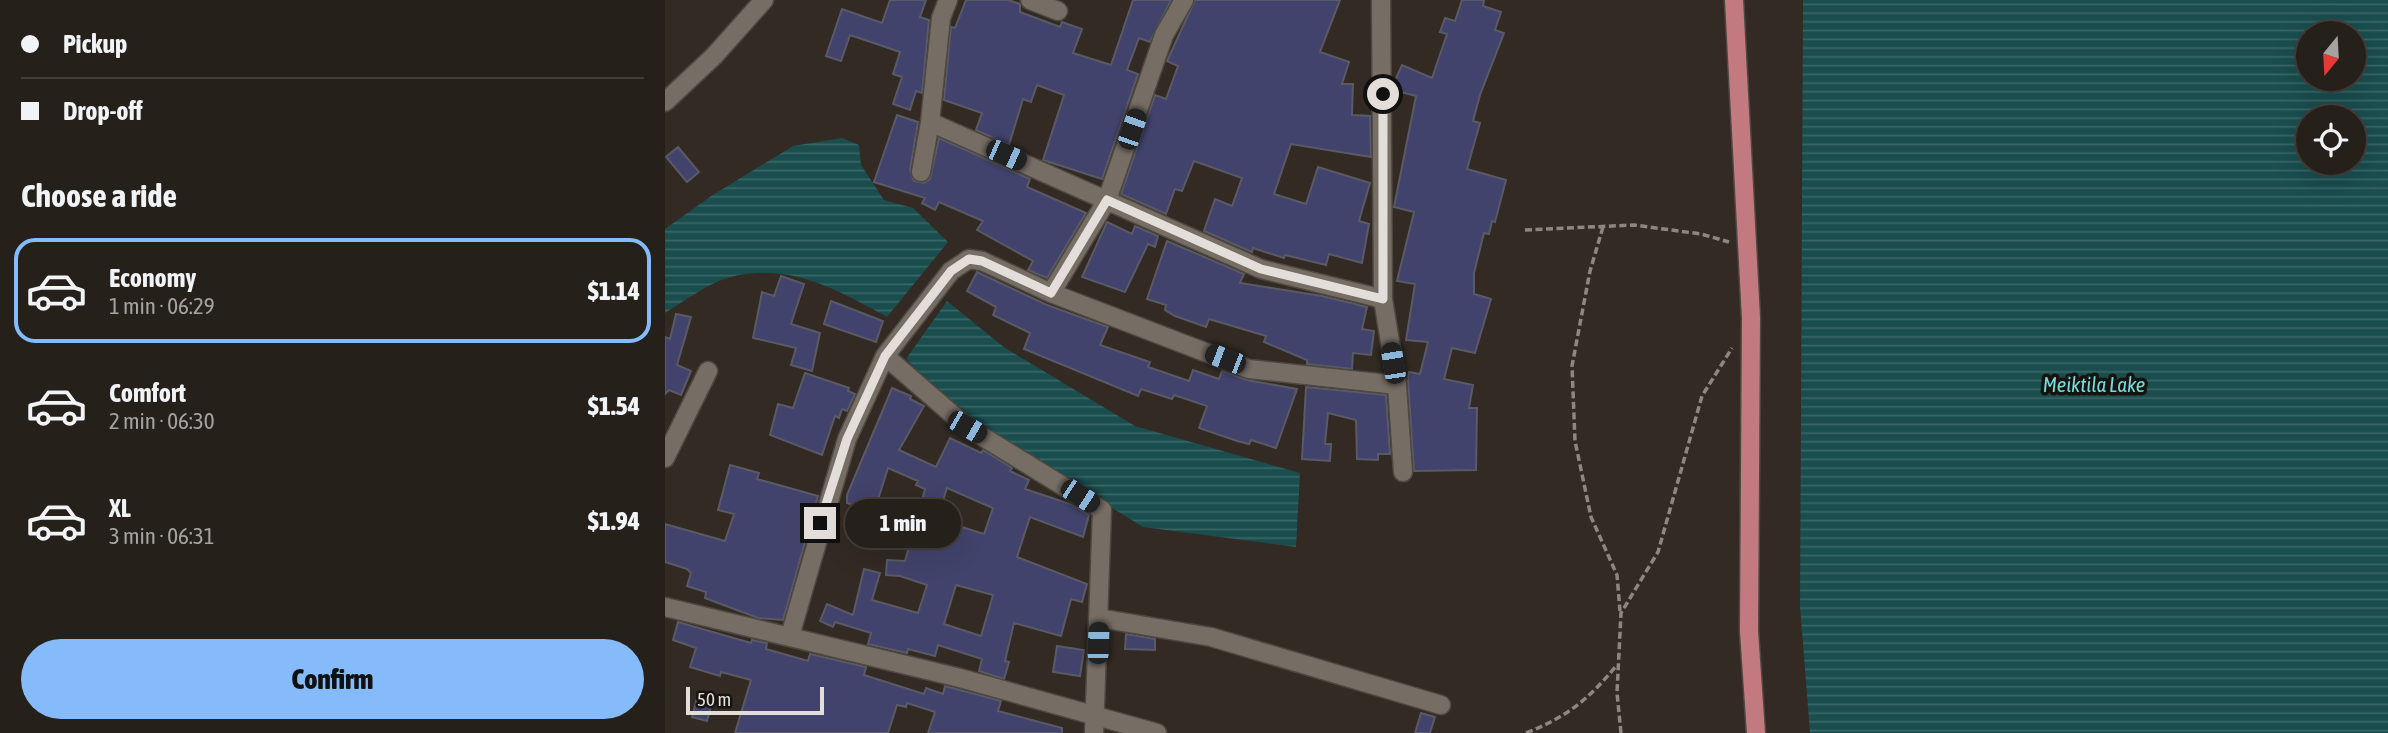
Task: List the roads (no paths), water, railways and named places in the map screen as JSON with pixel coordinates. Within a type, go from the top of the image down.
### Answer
[{"type":"main road","points":[[1734,0],[1751,318],[1749,631],[1756,733]]},
{"type":"street","points":[[665,102],[764,0]]},
{"type":"street","points":[[921,172],[930,122],[941,18],[948,0]]},
{"type":"street","points":[[1030,0],[1058,11]]},
{"type":"street","points":[[1051,293],[1107,200],[1164,35],[1184,0]]},
{"type":"street","points":[[1381,0],[1383,299],[1397,385],[1403,472]]},
{"type":"street","points":[[930,122],[1261,269],[1383,299]]},
{"type":"street","points":[[790,636],[847,439],[885,356],[951,271],[969,259],[982,261],[1051,293],[1249,369],[1397,385]]},
{"type":"street","points":[[885,356],[967,427],[1102,510],[1095,725]]},
{"type":"street","points":[[665,458],[708,370]]},
{"type":"street","points":[[665,607],[960,678],[1095,725],[1157,733]]},
{"type":"street","points":[[1099,618],[1211,636],[1441,705]]},
{"type":"water","name":"Meiktila Lake","points":[[1803,0],[2388,0],[2388,733],[1810,733],[1800,606]]},
{"type":"water","points":[[842,138],[859,145],[861,165],[884,200],[913,208],[948,242],[887,317],[830,288],[791,275],[770,273],[749,274],[719,281],[665,313],[665,229],[711,196],[793,146]]},
{"type":"water","points":[[947,301],[1005,348],[1135,426],[1300,473],[1296,547],[1143,527],[966,418],[906,359]]}]
